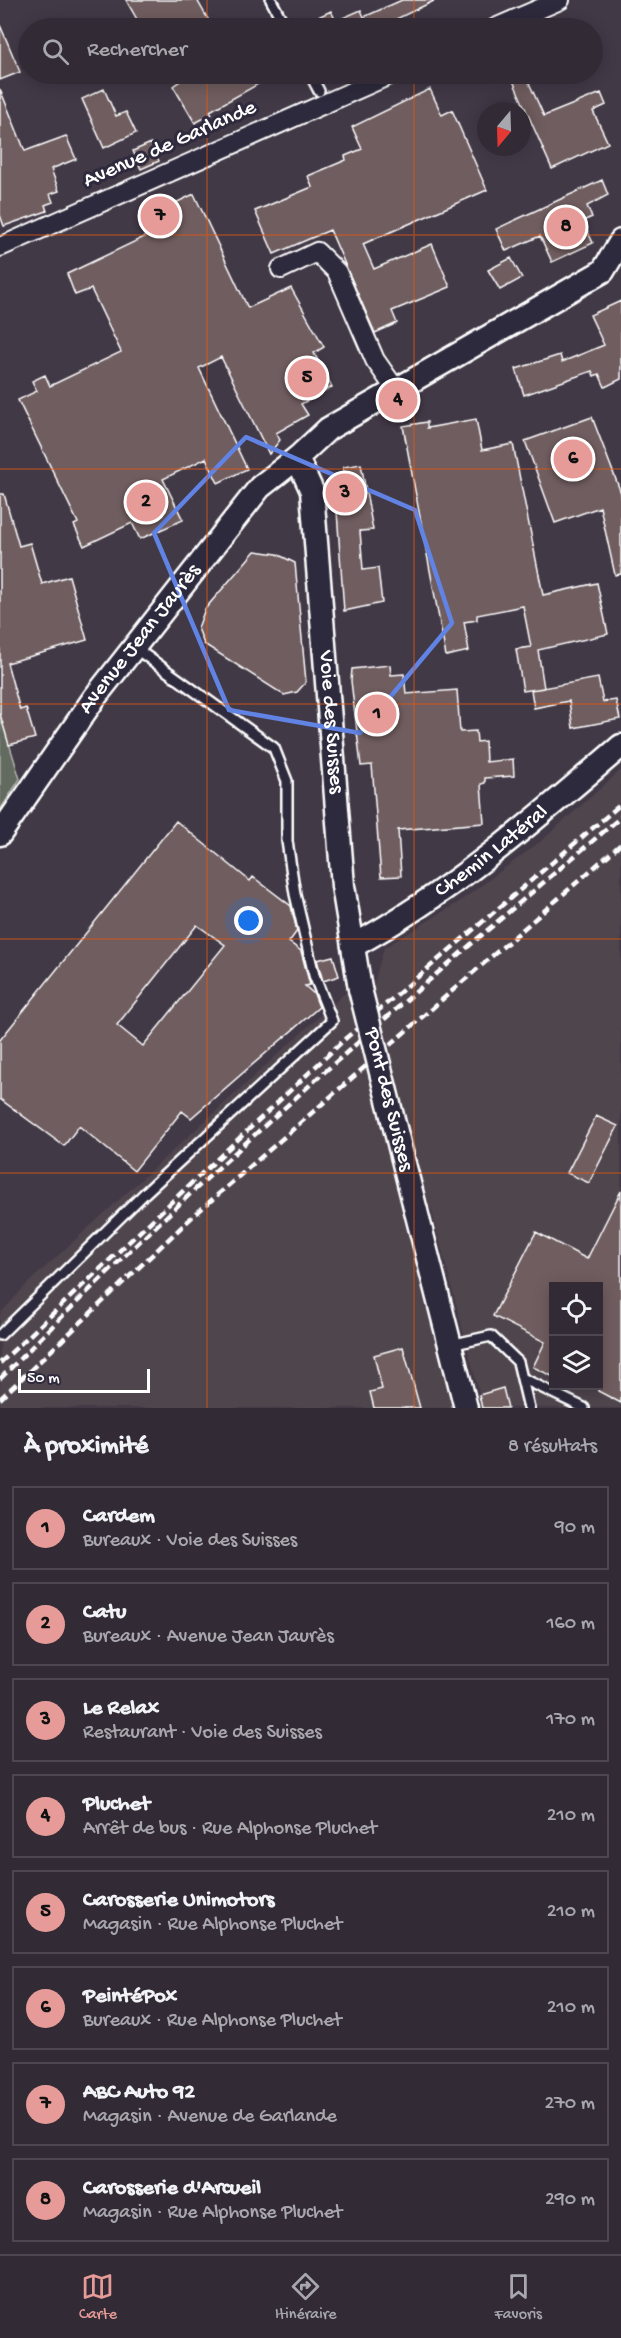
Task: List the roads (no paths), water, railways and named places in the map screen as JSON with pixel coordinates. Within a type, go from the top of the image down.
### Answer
[{"type":"street","points":[[518,18],[560,0]]},
{"type":"street","name":"Avenue de Garlande","points":[[0,247],[369,84]]},
{"type":"street","name":"Avenue Jean Jaurès","points":[[0,834],[95,696],[260,487],[297,458],[328,429],[603,271],[621,241]]},
{"type":"street","points":[[280,268],[317,252],[337,272],[375,360],[396,390]]},
{"type":"street","name":"Voie des Suisses","points":[[297,458],[312,491],[343,886],[360,989]]},
{"type":"street","name":"Chemin Latéral","points":[[353,946],[375,934],[466,872],[528,826],[621,746]]},
{"type":"street","name":"Pont des Suisses","points":[[360,989],[466,1408]]},
{"type":"lane","points":[[271,0],[281,18]]},
{"type":"lane","points":[[315,84],[319,91]]},
{"type":"lane","points":[[0,1335],[145,1193],[332,1021],[314,975],[295,894],[286,841],[287,781],[274,748],[134,647]]},
{"type":"lane","points":[[450,1345],[491,1336],[518,1362],[529,1408]]},
{"type":"lane","points":[[522,1378],[584,1408]]},
{"type":"railway","points":[[0,1363],[346,1038],[621,804]]},
{"type":"railway","points":[[0,1379],[149,1233],[303,1091],[621,817]]},
{"type":"railway","points":[[0,1399],[191,1218],[621,844]]},
{"type":"place","name":"ABC Auto 92","points":[[160,216]]},
{"type":"place","name":"Carosserie d'Arcueil","points":[[566,227]]},
{"type":"place","name":"Carosserie Unimotors","points":[[307,378]]},
{"type":"place","name":"Pluchet","points":[[398,400]]},
{"type":"place","name":"PeintéPox","points":[[573,459]]},
{"type":"place","name":"Le Relax","points":[[345,493]]},
{"type":"place","name":"Catu","points":[[146,502]]},
{"type":"place","name":"Cardem","points":[[377,714]]}]
